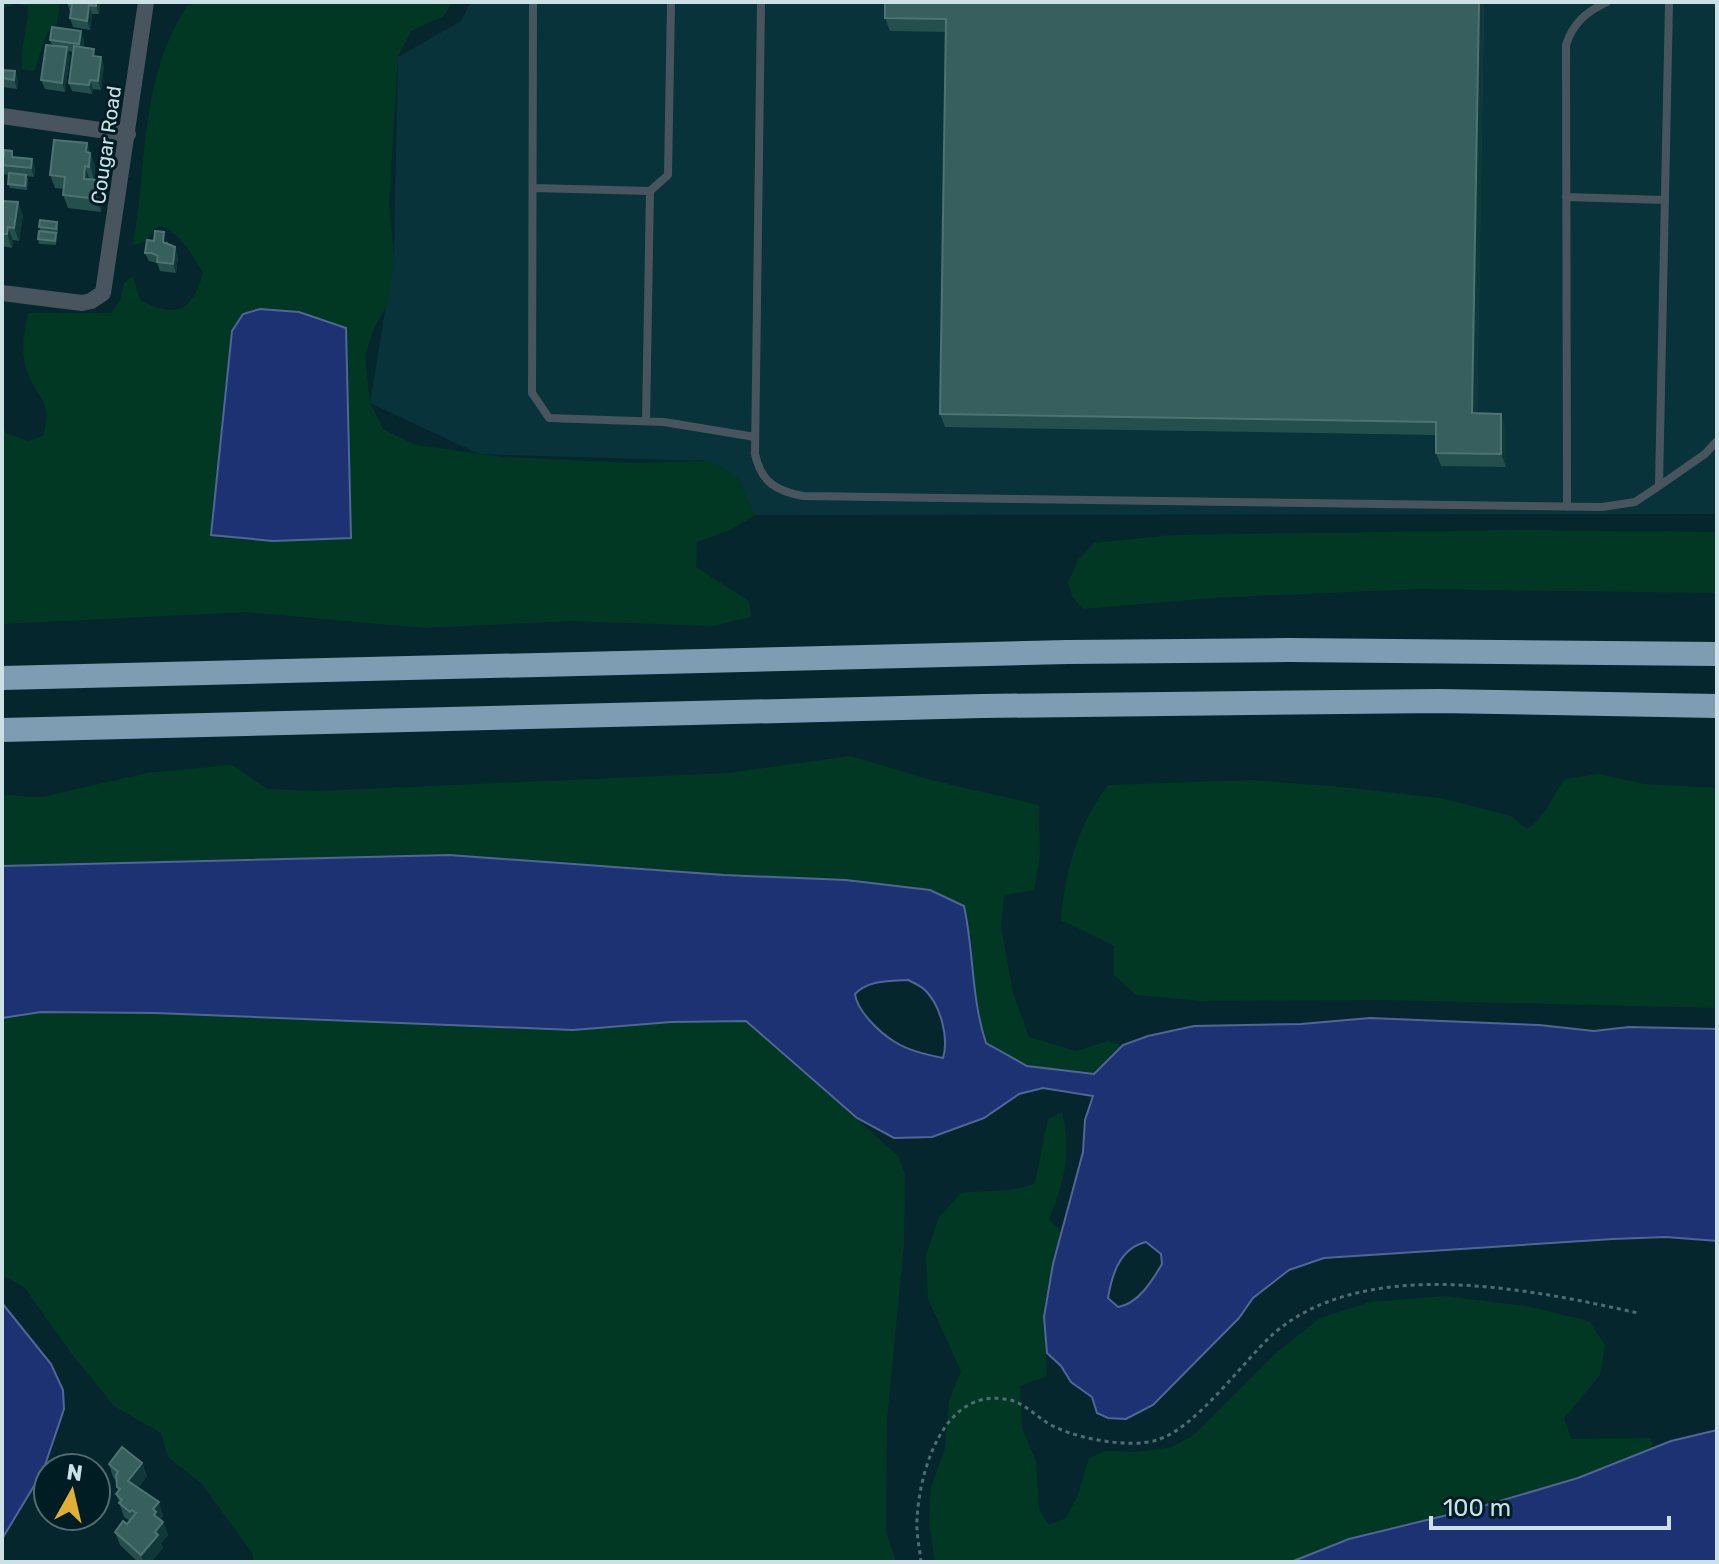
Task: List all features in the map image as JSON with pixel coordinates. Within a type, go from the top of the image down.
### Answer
[{"type":"highway","points":[[2,678],[1051,653],[1305,650],[1717,654]]},
{"type":"highway","points":[[2,730],[982,706],[1439,701],[1717,706]]},
{"type":"street","name":"Cougar Road","points":[[2,293],[82,303],[103,293],[146,2]]},
{"type":"street","points":[[2,116],[128,134]]},
{"type":"lane","points":[[533,2],[532,393],[549,418],[646,421],[755,437]]},
{"type":"lane","points":[[533,188],[650,191],[668,175],[671,2]]},
{"type":"lane","points":[[761,2],[755,437],[757,467],[764,479],[776,488],[803,496],[1618,506],[1635,502],[1705,454],[1717,441]]},
{"type":"lane","points":[[1567,507],[1566,45],[1571,28],[1582,17],[1607,2]]},
{"type":"lane","points":[[1659,486],[1669,2]]},
{"type":"lane","points":[[646,421],[650,191]]},
{"type":"lane","points":[[1566,197],[1665,200]]},
{"type":"path","points":[[921,1562],[916,1521],[924,1479],[936,1441],[947,1420],[969,1404],[990,1398],[1007,1399],[1026,1406],[1047,1423],[1076,1437],[1155,1441],[1179,1430],[1282,1327],[1327,1300],[1365,1291],[1465,1285],[1565,1296],[1638,1313]]},
{"type":"shaded area","points":[[471,2],[1717,2],[1717,514],[755,515],[710,461],[479,454],[370,403],[394,256],[398,57],[461,21]]},
{"type":"green space","points":[[2,2],[60,2],[57,24],[47,33],[34,71],[22,69],[28,6],[16,3],[2,9]]},
{"type":"green space","points":[[190,2],[452,2],[444,16],[411,31],[398,57],[389,205],[394,256],[389,302],[374,328],[365,355],[370,403],[383,429],[416,445],[504,457],[637,463],[710,461],[738,477],[755,515],[730,530],[697,542],[696,567],[749,601],[751,617],[712,626],[570,621],[424,628],[247,612],[2,624],[2,425],[6,433],[28,441],[43,436],[47,415],[24,357],[28,313],[111,313],[120,301],[124,283],[133,276],[140,300],[173,310],[181,308],[194,296],[203,273],[184,244],[166,228],[158,226],[145,242],[133,245],[148,119],[162,59]],"holes":[[[260,309],[300,312],[345,328],[351,538],[273,541],[211,534],[232,331]]]},
{"type":"green space","points":[[1516,530],[1717,532],[1717,593],[1420,589],[1211,598],[1083,609],[1073,598],[1068,583],[1078,560],[1094,543],[1172,535]]},
{"type":"green space","points":[[851,756],[927,779],[1039,805],[1040,854],[1034,890],[1004,895],[1001,926],[1013,993],[1029,1037],[1076,1051],[1108,1041],[1123,1045],[1094,1074],[1030,1068],[986,1043],[975,990],[971,935],[846,880],[724,875],[449,855],[2,866],[2,795],[42,797],[147,773],[232,765],[268,789],[317,791],[728,773]]},
{"type":"green space","points":[[1599,774],[1644,784],[1717,788],[1717,1008],[1384,1000],[1202,1001],[1136,995],[1114,975],[1114,946],[1061,920],[1075,849],[1089,816],[1108,785],[1251,780],[1342,787],[1440,798],[1511,816],[1527,829],[1543,814],[1565,779]]},
{"type":"green space","points":[[41,1012],[156,1013],[573,1030],[671,1022],[746,1021],[899,1157],[905,1175],[904,1244],[887,1420],[886,1532],[896,1562],[254,1562],[252,1553],[202,1484],[168,1457],[161,1433],[114,1406],[24,1287],[2,1275],[2,1018]]},
{"type":"green space","points":[[1062,1112],[1065,1168],[1049,1220],[1062,1232],[1044,1317],[1047,1376],[1020,1386],[1022,1428],[1036,1461],[1039,1509],[1049,1525],[1066,1518],[1077,1497],[1089,1458],[1105,1451],[1137,1452],[1172,1447],[1194,1435],[1276,1353],[1320,1318],[1370,1302],[1443,1296],[1526,1306],[1589,1321],[1605,1345],[1600,1375],[1564,1418],[1571,1439],[1651,1438],[1653,1449],[1578,1478],[1476,1508],[1349,1539],[1291,1562],[935,1562],[929,1523],[931,1487],[945,1448],[949,1401],[961,1371],[928,1299],[926,1256],[939,1217],[961,1193],[1009,1190],[1035,1183],[1048,1119]]},
{"type":"water","points":[[260,309],[299,312],[346,328],[351,538],[273,541],[211,535],[232,331],[243,314]]},
{"type":"water","points":[[449,855],[724,875],[846,880],[930,890],[964,906],[978,1009],[986,1043],[1027,1066],[1094,1074],[1123,1045],[1194,1026],[1301,1024],[1370,1018],[1539,1025],[1594,1031],[1629,1027],[1717,1029],[1717,1241],[1666,1237],[1613,1239],[1324,1258],[1289,1270],[1253,1298],[1239,1318],[1153,1405],[1126,1419],[1108,1418],[1097,1413],[1092,1397],[1071,1382],[1061,1366],[1047,1353],[1044,1317],[1053,1264],[1083,1152],[1085,1120],[1093,1096],[1043,1088],[1019,1094],[984,1118],[932,1137],[894,1138],[857,1118],[746,1021],[671,1022],[573,1030],[156,1013],[41,1012],[2,1018],[2,866]],"holes":[[[908,980],[925,990],[939,1013],[944,1032],[943,1058],[912,1050],[889,1038],[870,1021],[857,1001],[855,994],[866,986]],[[1146,1242],[1161,1254],[1162,1264],[1138,1297],[1118,1307],[1108,1298],[1115,1271],[1130,1250]]]},
{"type":"water","points":[[2,1303],[51,1364],[63,1390],[64,1409],[49,1452],[32,1452],[32,1489],[2,1539]]},
{"type":"water","points":[[1717,1430],[1717,1562],[1291,1562],[1349,1539],[1476,1508],[1578,1478],[1671,1441]]},
{"type":"building","points":[[67,2],[96,2],[96,6],[89,5],[87,21],[70,18],[72,4]]},
{"type":"building","points":[[885,2],[1479,2],[1472,413],[1501,414],[1501,454],[1436,453],[1436,422],[940,414],[946,19],[885,18]]},
{"type":"building","points":[[52,27],[81,31],[79,44],[50,40]]},
{"type":"building","points":[[46,45],[67,47],[62,83],[41,80]]},
{"type":"building","points":[[74,46],[94,49],[93,56],[101,57],[98,81],[90,80],[89,85],[69,83]]},
{"type":"building","points":[[2,70],[15,71],[14,80],[2,78]]},
{"type":"building","points":[[54,140],[87,143],[89,167],[85,166],[84,179],[98,180],[96,199],[63,195],[65,177],[50,175]]},
{"type":"building","points":[[4,150],[12,151],[12,157],[32,159],[31,168],[2,165]]},
{"type":"building","points":[[9,173],[26,175],[25,186],[8,184]]},
{"type":"building","points":[[2,201],[18,202],[14,228],[8,227],[7,234],[2,234]]},
{"type":"building","points":[[40,220],[57,222],[56,229],[39,227]]},
{"type":"building","points":[[39,231],[56,233],[55,241],[38,239]]},
{"type":"building","points":[[155,231],[164,232],[163,242],[175,247],[173,264],[157,262],[158,256],[145,253],[147,240],[154,241]]},
{"type":"building","points":[[122,1447],[142,1463],[128,1481],[159,1502],[153,1509],[156,1512],[154,1515],[163,1522],[155,1532],[158,1535],[141,1555],[115,1532],[123,1521],[127,1524],[136,1513],[119,1503],[122,1500],[116,1494],[120,1489],[117,1487],[118,1472],[112,1467],[112,1460]]}]
